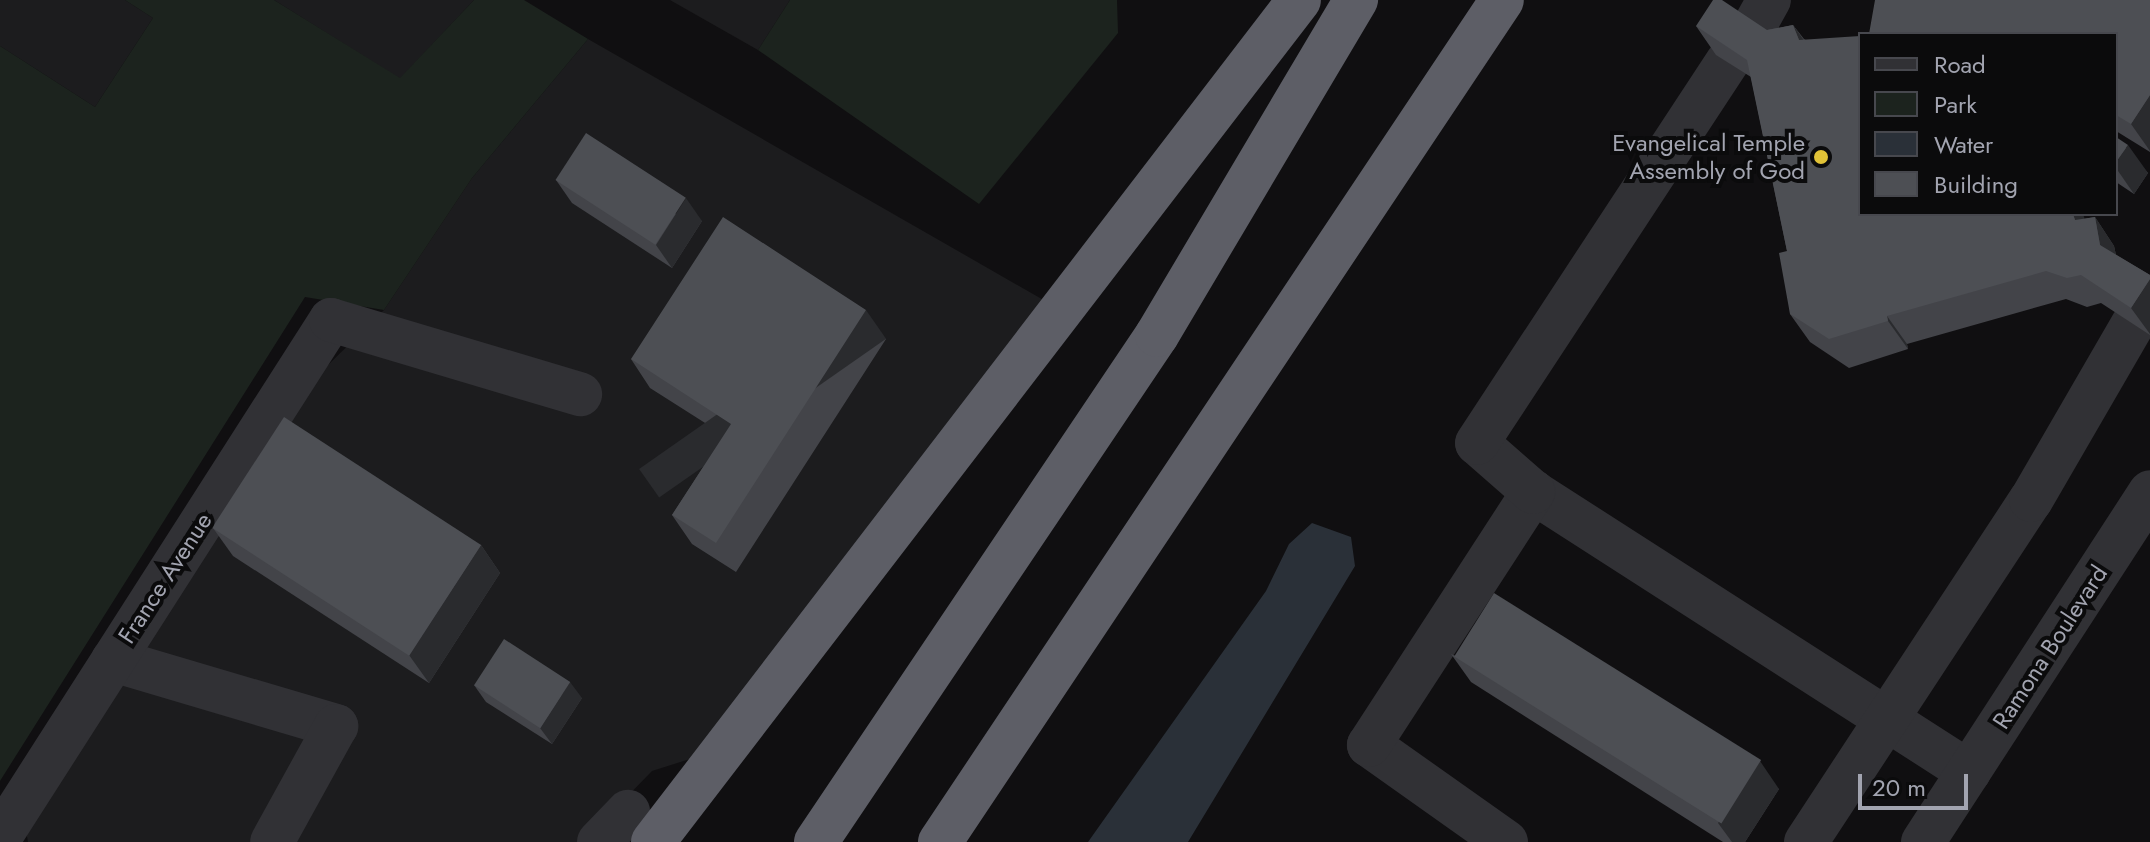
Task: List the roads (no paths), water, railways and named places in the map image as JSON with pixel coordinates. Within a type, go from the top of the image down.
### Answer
[{"type":"highway","points":[[627,832],[1299,0]]},
{"type":"highway","points":[[816,842],[1157,335],[1356,0]]},
{"type":"highway","points":[[950,831],[1502,0]]},
{"type":"street","points":[[1749,32],[1477,443],[1533,492],[1969,772]]},
{"type":"street","name":"France Avenue","points":[[0,837],[331,320],[580,394]]},
{"type":"street","points":[[1806,842],[2031,500],[2133,324]]},
{"type":"street","points":[[1506,842],[1369,745],[1533,492]]},
{"type":"street","name":"Ramona Boulevard","points":[[1923,842],[2150,492]]},
{"type":"street","points":[[113,660],[336,726],[272,842]]},
{"type":"water","points":[[1312,523],[1351,537],[1355,566],[1188,842],[1088,842],[1266,591],[1289,544]]},
{"type":"place","name":"Evangelical Temple Assembly of God","points":[[1821,157]]}]
